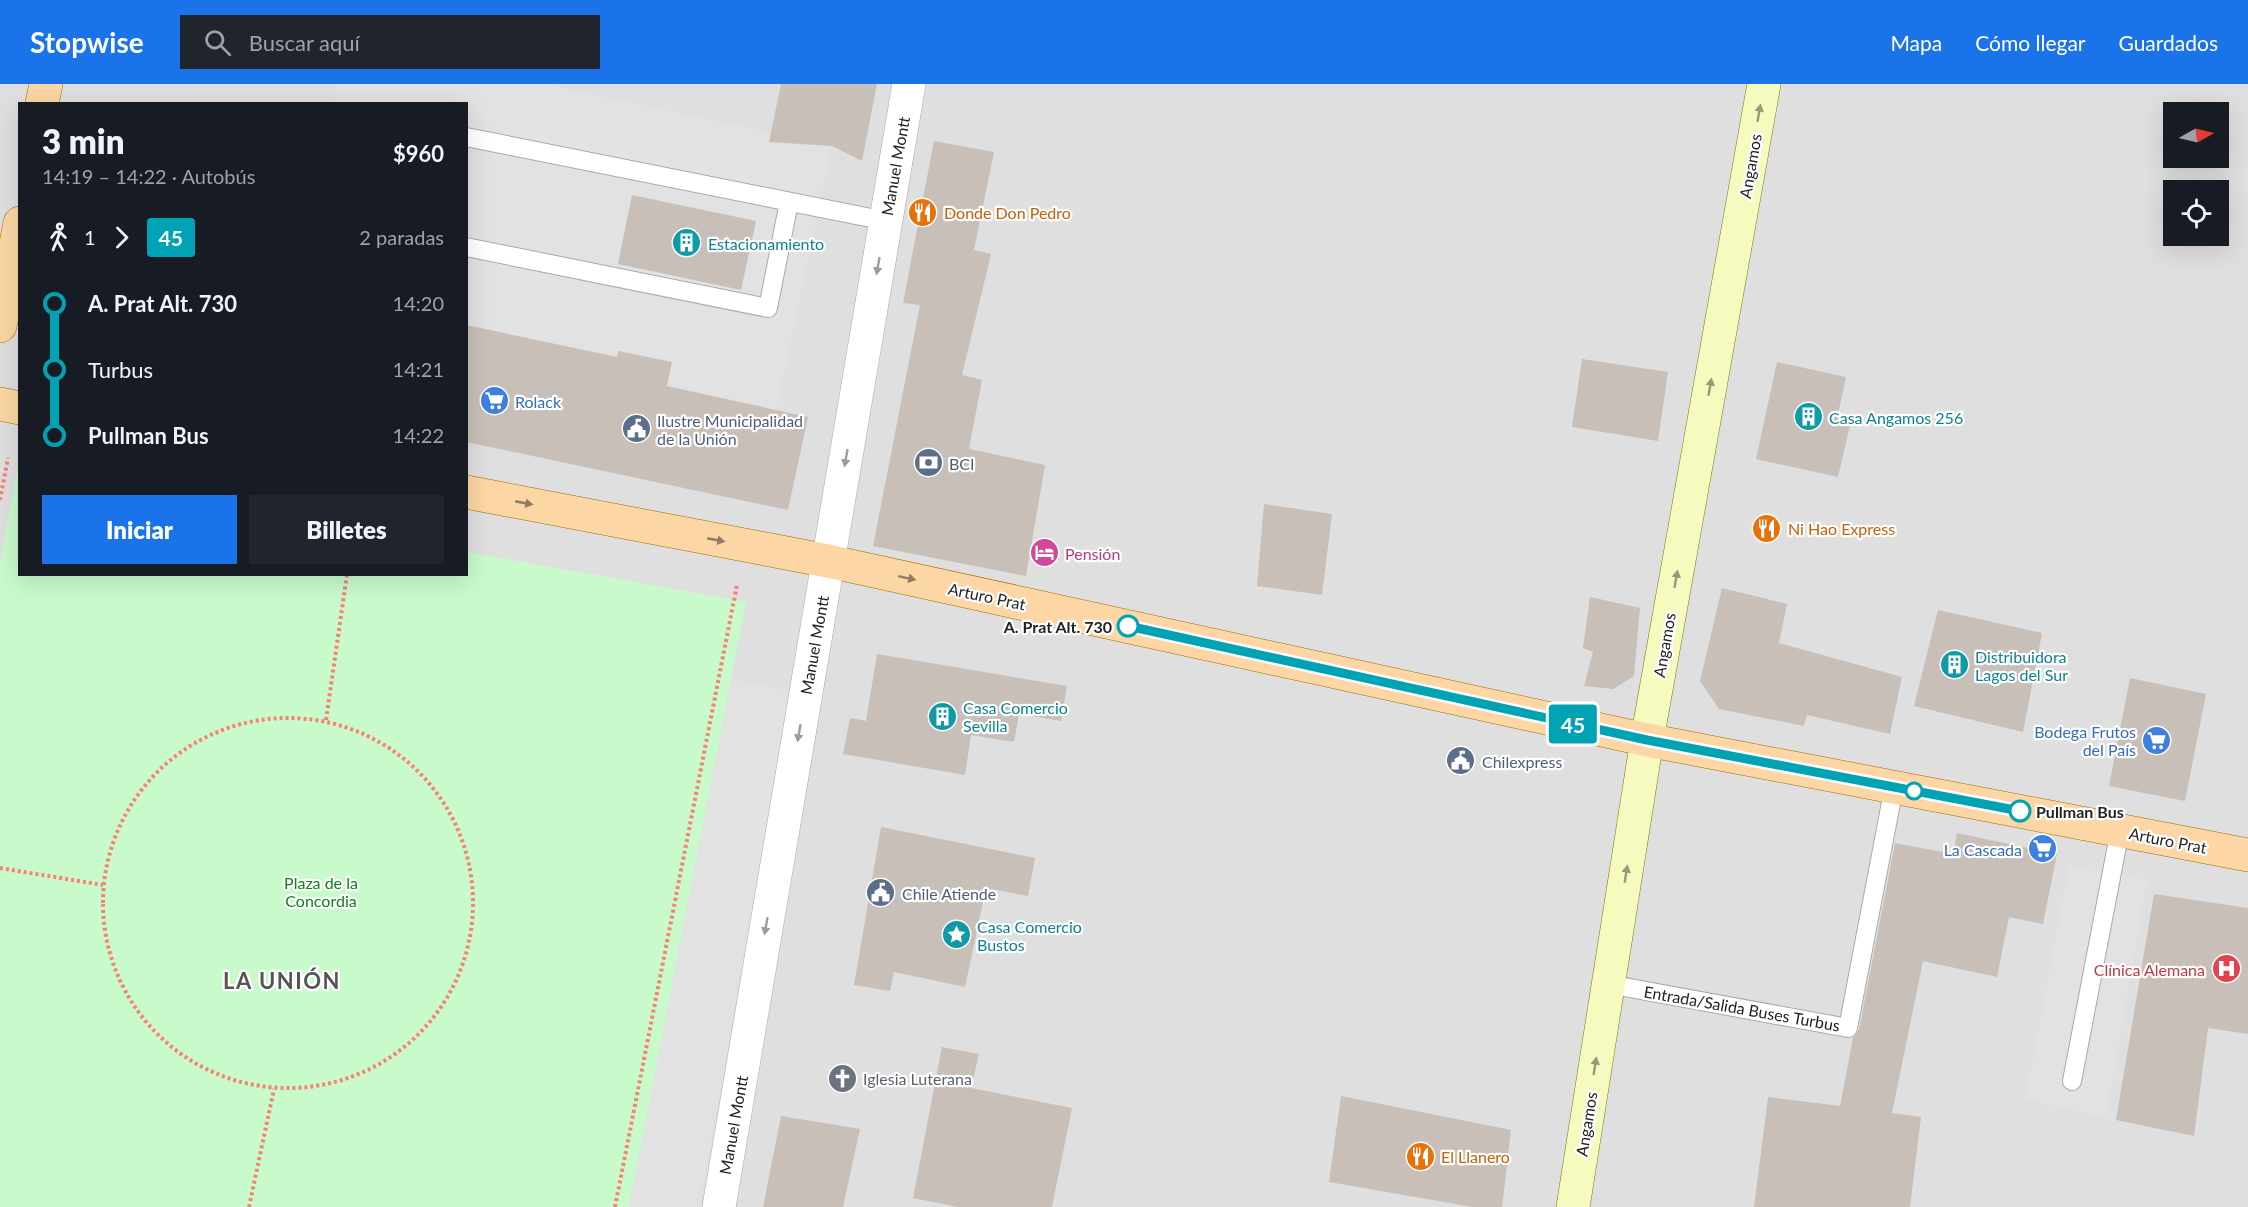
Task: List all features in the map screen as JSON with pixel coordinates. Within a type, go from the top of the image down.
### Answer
[{"type":"main road","points":[[42,102],[46,84]]},
{"type":"main road","points":[[0,326],[18,233]]},
{"type":"main road","points":[[0,404],[18,408]]},
{"type":"main road","name":"Arturo Prat","points":[[468,492],[828,561],[1647,740],[2248,855]]},
{"type":"street","name":"Manuel Montt","points":[[719,1207],[909,84]]},
{"type":"street","name":"Angamos","points":[[1573,1207],[1647,740],[1764,84]]},
{"type":"lane","points":[[468,137],[886,221]]},
{"type":"lane","points":[[468,247],[768,308],[789,202]]},
{"type":"lane","name":"Entrada/Salida Buses Turbus","points":[[1608,984],[1848,1028],[1894,787]]},
{"type":"lane","points":[[2072,1081],[2120,830]]},
{"type":"path","points":[[0,500],[8,458]]},
{"type":"path","points":[[326,720],[347,576]]},
{"type":"path","points":[[615,1207],[737,585]]},
{"type":"path","points":[[285,716],[326,720],[360,731],[391,748],[418,770],[441,798],[463,838],[473,882],[472,928],[460,973],[438,1013],[406,1047],[366,1072],[321,1087],[274,1089],[231,1081],[192,1063],[158,1037],[131,1003],[113,966],[104,927],[102,885],[114,838],[136,795],[186,747],[204,736],[243,722],[285,716]]},
{"type":"path","points":[[0,868],[102,885]]},
{"type":"path","points":[[249,1207],[274,1089]]},
{"type":"shaded area","points":[[0,84],[2248,84],[2248,1207],[0,1207]]},
{"type":"shaded area","points":[[337,84],[544,84],[832,146],[776,410],[667,386],[671,362],[619,351],[617,357],[468,325],[468,102],[333,102]]},
{"type":"shaded area","points":[[731,679],[792,692],[699,1207],[629,1207]]},
{"type":"shaded area","points":[[2069,866],[2147,880],[2106,1118],[2026,1099]]},
{"type":"green space","name":"Plaza de la Concordia","points":[[17,470],[18,576],[468,576],[468,552],[746,602],[629,1207],[0,1207],[0,564]]},
{"type":"building","points":[[781,84],[877,84],[862,161],[832,146],[769,142]]},
{"type":"building","points":[[934,141],[994,152],[974,250],[991,254],[962,375],[982,380],[969,449],[1045,465],[1026,576],[873,546],[920,305],[903,303]]},
{"type":"building","name":"Estacionamiento","points":[[632,195],[756,221],[741,290],[618,264]]},
{"type":"building","name":"Ilustre Municipalidad de la Unión","points":[[468,325],[617,357],[618,351],[672,362],[667,386],[808,417],[788,510],[468,442]]},
{"type":"building","points":[[1582,359],[1668,372],[1658,441],[1572,427]]},
{"type":"building","name":"Casa Angamos 256","points":[[1777,362],[1846,377],[1838,414],[1852,417],[1838,477],[1756,459]]},
{"type":"building","points":[[1264,504],[1332,514],[1322,595],[1257,586]]},
{"type":"building","points":[[1722,588],[1787,604],[1779,643],[1902,677],[1890,734],[1807,715],[1804,726],[1719,709],[1700,681]]},
{"type":"building","points":[[1590,597],[1640,608],[1634,676],[1613,689],[1584,686],[1593,652],[1583,648]]},
{"type":"building","points":[[1938,610],[2042,633],[2023,732],[1914,706]]},
{"type":"building","name":"Casa Comercio Sevilla","points":[[877,654],[1067,686],[1061,721],[1019,714],[1014,742],[971,735],[965,775],[843,754],[850,718],[866,721]]},
{"type":"building","name":"Bodega Frutos del País","points":[[2130,678],[2206,694],[2185,801],[2109,786]]},
{"type":"building","points":[[881,827],[1035,858],[1028,896],[986,888],[965,987],[894,972],[890,991],[854,985]]},
{"type":"building","points":[[1957,833],[2057,854],[2043,924],[2009,917],[1997,977],[1923,961],[1892,1113],[1921,1117],[1910,1207],[1754,1207],[1768,1097],[1840,1106],[1853,1038],[1859,1030],[1895,843],[1953,854]]},
{"type":"building","points":[[2154,894],[2248,908],[2248,1034],[2208,1028],[2194,1136],[2116,1120]]},
{"type":"building","name":"Iglesia Luterana","points":[[942,1047],[979,1054],[971,1088],[1072,1108],[1052,1207],[958,1207],[913,1198]]},
{"type":"building","name":"El Llanero","points":[[1341,1096],[1511,1130],[1502,1207],[1473,1207],[1329,1182]]},
{"type":"building","points":[[781,1116],[860,1129],[843,1207],[763,1207]]},
{"type":"bus line","name":"45","points":[[1128,626],[1647,740],[2020,811]]},
{"type":"place","name":"Donde Don Pedro","points":[[923,212]]},
{"type":"place","name":"Estacionamiento","points":[[687,243]]},
{"type":"place","name":"Rolack","points":[[494,401]]},
{"type":"place","name":"Casa Angamos 256","points":[[1808,417]]},
{"type":"place","name":"Ilustre Municipalidad de la Unión","points":[[636,429]]},
{"type":"place","name":"BCI","points":[[928,463]]},
{"type":"place","name":"Ni Hao Express","points":[[1767,528]]},
{"type":"place","name":"Pensión","points":[[1044,553]]},
{"type":"place","name":"A. Prat Alt. 730","points":[[1128,626]]},
{"type":"place","name":"Distribuidora Lagos del Sur","points":[[1954,665]]},
{"type":"place","name":"Casa Comercio Sevilla","points":[[942,716]]},
{"type":"place","name":"Bodega Frutos del País","points":[[2157,740]]},
{"type":"place","name":"Chilexpress","points":[[1461,761]]},
{"type":"place","name":"Pullman Bus","points":[[2020,811]]},
{"type":"place","name":"La Cascada","points":[[2043,849]]},
{"type":"place","name":"Chile Atiende","points":[[881,893]]},
{"type":"place","name":"Casa Comercio Bustos","points":[[956,935]]},
{"type":"place","name":"Clínica Alemana","points":[[2226,969]]},
{"type":"place","name":"Iglesia Luterana","points":[[842,1078]]},
{"type":"place","name":"El Llanero","points":[[1420,1156]]},
{"type":"district","name":"LA UNIÓN","points":[[282,980]]}]
